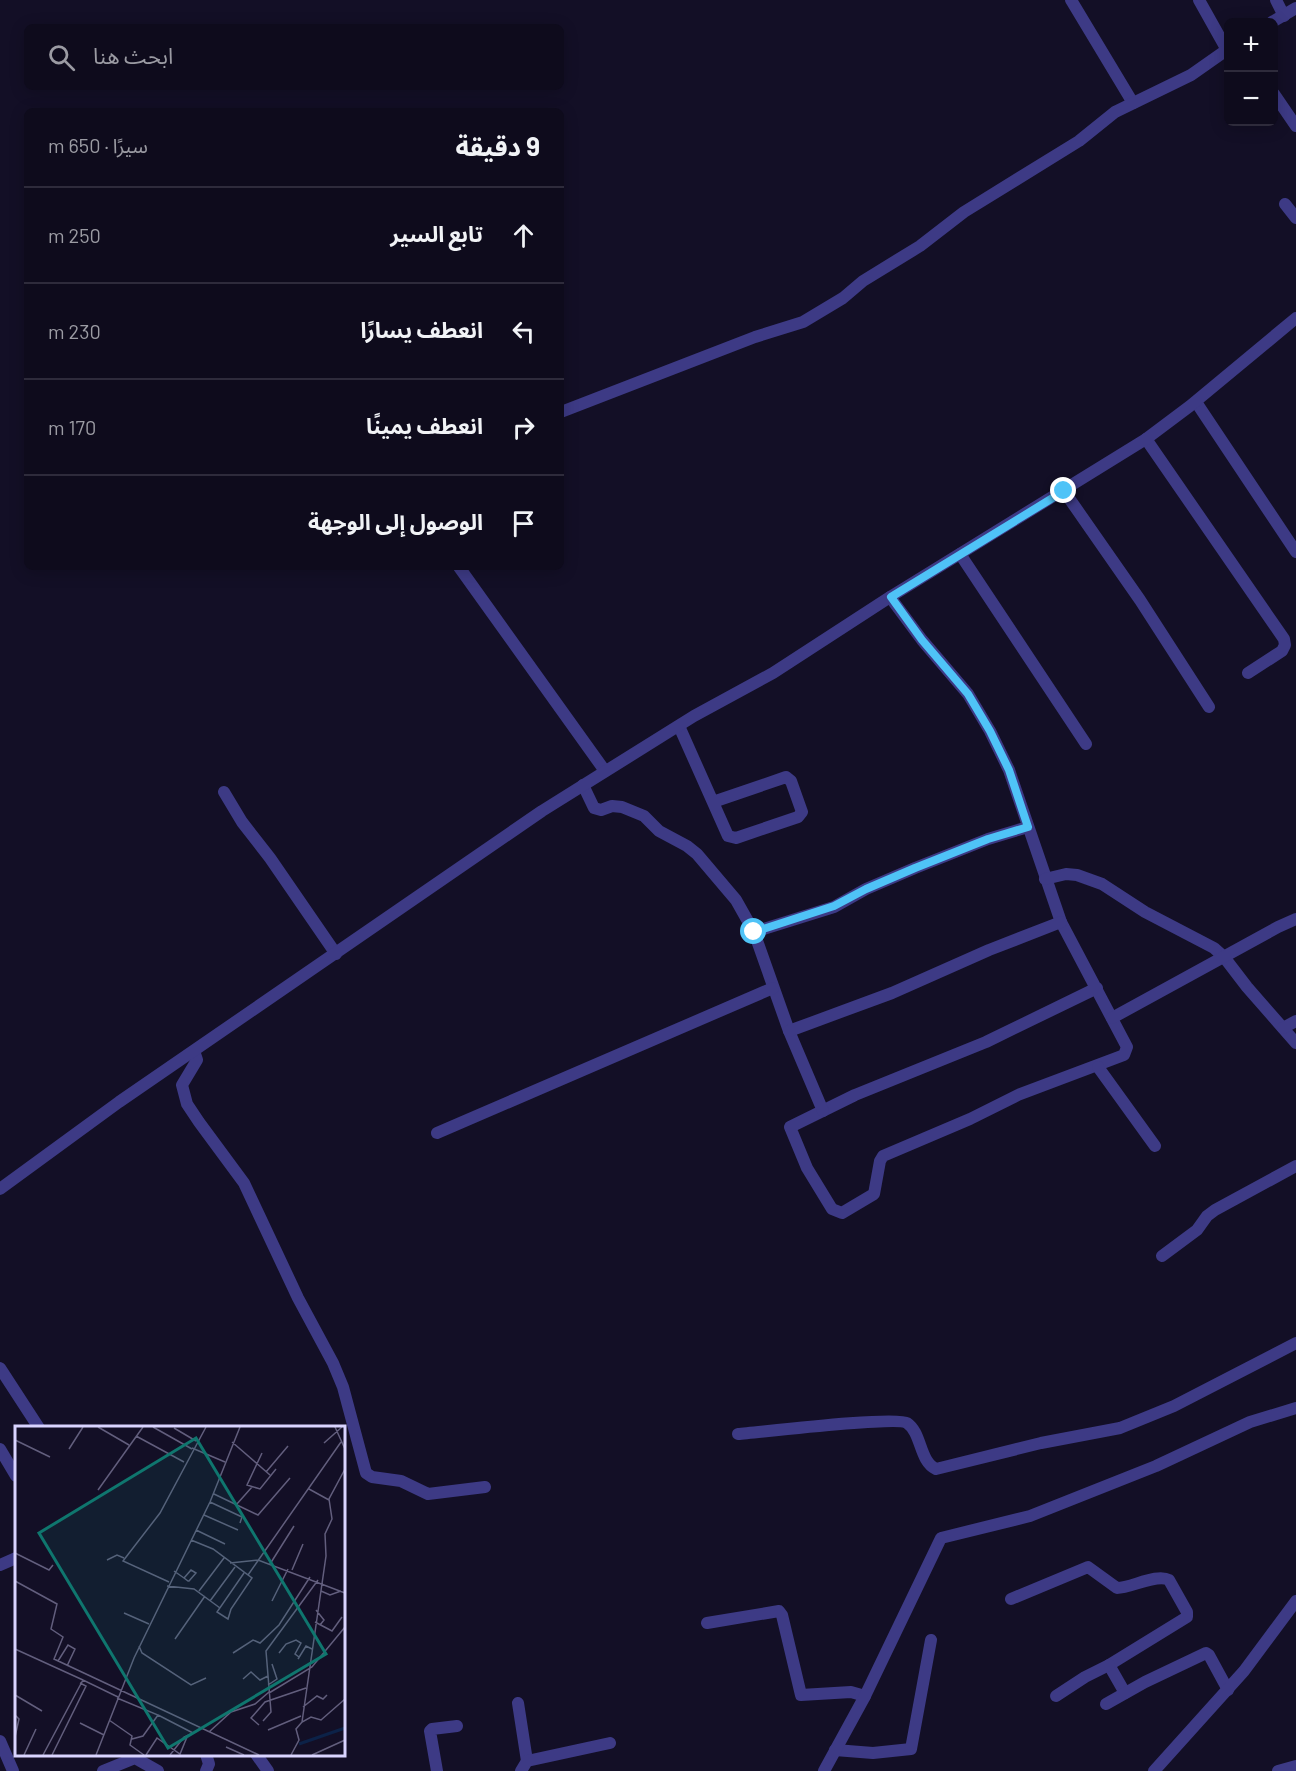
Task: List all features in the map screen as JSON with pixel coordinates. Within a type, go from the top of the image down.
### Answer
[{"type":"street","points":[[1071,0],[1133,103]]},
{"type":"street","points":[[1199,0],[1224,43]]},
{"type":"street","points":[[1276,0],[1284,16]]},
{"type":"street","points":[[1278,19],[1296,8]]},
{"type":"street","points":[[564,411],[755,337],[803,322],[843,298],[863,281],[906,256],[964,212],[1079,141],[1115,112],[1191,75],[1224,53]]},
{"type":"street","points":[[1278,100],[1296,126]]},
{"type":"street","points":[[1285,204],[1296,218]]},
{"type":"street","points":[[0,1189],[119,1102],[455,870],[583,785],[679,726],[773,673],[1146,439],[1196,402],[1296,318]]},
{"type":"street","points":[[1196,402],[1295,548]]},
{"type":"street","points":[[1146,439],[1284,639],[1285,645],[1282,651],[1248,673]]},
{"type":"street","points":[[1064,491],[1140,600],[1209,707]]},
{"type":"street","points":[[960,554],[1086,744]]},
{"type":"street","points":[[461,570],[605,771]]},
{"type":"street","points":[[891,597],[922,640],[968,694],[990,731],[1009,770],[1061,922],[1097,988],[1127,1047],[1126,1053],[1098,1067],[1029,1091],[912,1145],[883,1155],[874,1194],[842,1213],[832,1209],[807,1168],[790,1127],[855,1095],[986,1042],[1097,988]]},
{"type":"street","points":[[679,726],[728,836],[732,838],[798,817],[802,812],[791,781],[786,777],[713,802]]},
{"type":"street","points":[[583,785],[594,808],[601,810],[612,806],[638,812],[659,831],[687,846],[697,854],[736,900],[754,932],[789,1031],[823,1112]]},
{"type":"street","points":[[224,792],[242,822],[270,858],[336,954]]},
{"type":"street","points":[[754,932],[834,906],[915,868],[988,839],[1028,827]]},
{"type":"street","points":[[1045,879],[1066,874],[1087,878],[1102,884],[1145,912],[1202,941],[1224,957],[1296,1043]]},
{"type":"street","points":[[1112,1018],[1296,919]]},
{"type":"street","points":[[789,1031],[892,993],[989,950],[1061,922]]},
{"type":"street","points":[[437,1133],[773,988]]},
{"type":"street","points":[[1283,1028],[1296,1021]]},
{"type":"street","points":[[194,1051],[197,1060],[184,1078],[182,1085],[187,1104],[244,1183],[303,1308],[333,1363],[343,1387],[366,1473],[372,1477],[401,1481],[428,1494],[485,1487]]},
{"type":"street","points":[[1098,1067],[1155,1146]]},
{"type":"street","points":[[1162,1256],[1197,1230],[1207,1216],[1296,1166]]},
{"type":"street","points":[[738,1434],[867,1422],[904,1421],[910,1425],[930,1464],[936,1468],[1041,1443],[1120,1428],[1174,1406],[1296,1343]]},
{"type":"street","points":[[0,1368],[38,1426]]},
{"type":"street","points":[[824,1771],[865,1696],[941,1538],[1030,1516],[1156,1466],[1250,1422],[1296,1408]]},
{"type":"street","points":[[0,1449],[15,1474]]},
{"type":"street","points":[[0,1566],[15,1558]]},
{"type":"street","points":[[1011,1599],[1088,1567],[1117,1588],[1166,1578],[1188,1614],[1187,1617],[1056,1696]]},
{"type":"street","points":[[1154,1771],[1228,1690],[1296,1602]]},
{"type":"street","points":[[707,1623],[778,1611],[782,1615],[801,1695],[850,1692],[865,1696]]},
{"type":"street","points":[[835,1750],[873,1753],[910,1749],[931,1640]]},
{"type":"street","points":[[1106,1704],[1206,1653],[1228,1690]]},
{"type":"street","points":[[1109,1665],[1125,1693]]},
{"type":"street","points":[[518,1703],[524,1766],[609,1743]]},
{"type":"street","points":[[437,1771],[430,1731],[457,1726]]},
{"type":"street","points":[[0,1741],[13,1771]]},
{"type":"street","points":[[206,1756],[209,1764],[206,1771]]},
{"type":"street","points":[[257,1756],[268,1771]]},
{"type":"street","points":[[103,1771],[135,1758],[155,1771]]},
{"type":"street","points":[[1278,1771],[1296,1766]]},
{"type":"route","points":[[754,932],[834,906],[915,868],[988,839],[1028,827],[1009,770],[968,694],[922,640],[891,597],[1064,491]]}]
